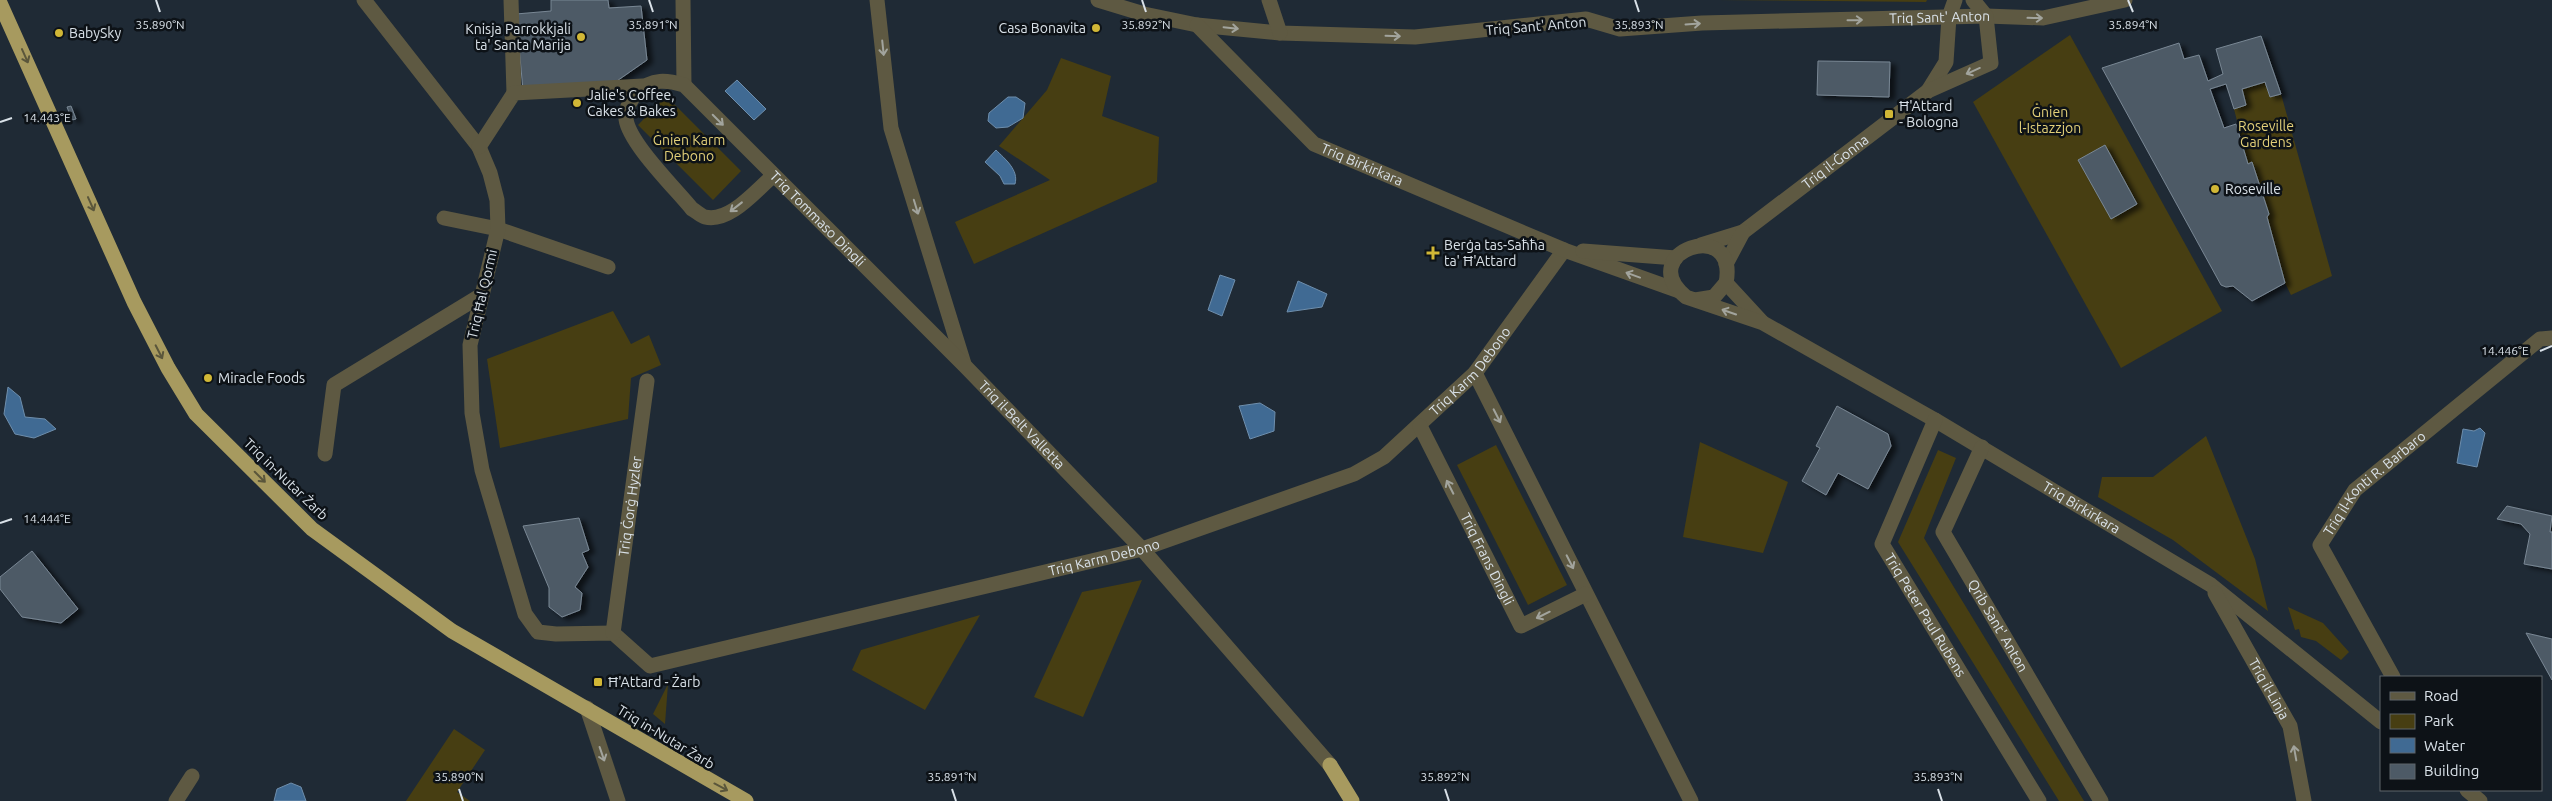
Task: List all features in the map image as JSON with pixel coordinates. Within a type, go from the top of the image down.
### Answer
[{"type":"highway","name":"Triq in-Nutar Żarb","points":[[3,7],[134,302],[168,368],[196,414],[312,529],[452,631],[587,708],[696,774],[746,801]]},
{"type":"highway","points":[[1330,765],[1346,801]]},
{"type":"highway","points":[[1330,765],[1352,801]]},
{"type":"street","name":"Triq Ħal Qormi","points":[[364,0],[478,147],[490,173],[497,200],[498,229],[480,296],[470,346],[472,413],[482,470],[525,614],[538,632],[556,634],[613,633]]},
{"type":"street","points":[[478,147],[514,93],[511,0]]},
{"type":"street","points":[[683,0],[684,86]]},
{"type":"street","name":"Triq il-Belt Valletta","points":[[877,0],[891,128],[965,366],[1142,549],[1330,765]]},
{"type":"street","name":"Triq Sant' Anton","points":[[1098,0],[1144,14],[1197,25],[1280,33],[1415,37],[1586,19],[1620,29],[1702,23],[1986,16],[2043,18],[2125,0]]},
{"type":"street","points":[[1269,0],[1280,33]]},
{"type":"street","points":[[1949,18],[1955,0]]},
{"type":"street","points":[[1973,0],[1986,16]]},
{"type":"street","name":"Triq il-Ġonna","points":[[1701,245],[1743,232],[1928,91],[1991,63],[1986,16]]},
{"type":"street","name":"Triq il-Ġonna","points":[[1928,91],[1946,62],[1949,18]]},
{"type":"street","name":"Triq Birkirkara","points":[[1197,25],[1314,144],[1564,250],[1679,291],[1686,298],[1763,323],[1982,447],[2210,585],[2380,721]]},
{"type":"street","name":"Triq Tommaso Dingli","points":[[643,86],[664,79],[684,86],[965,366]]},
{"type":"street","points":[[514,93],[643,86]]},
{"type":"street","points":[[643,86],[630,99],[626,118],[632,137],[692,209],[704,217],[719,218],[732,211],[774,176]]},
{"type":"street","points":[[444,218],[498,229],[608,267]]},
{"type":"street","name":"Triq il-Ġonna","points":[[1726,264],[1743,232]]},
{"type":"street","points":[[1679,291],[1672,275],[1676,258],[1690,246],[1701,245],[1716,250],[1726,264],[1728,273],[1726,283],[1714,297],[1695,300]]},
{"type":"street","name":"Triq Birkirkara","points":[[1564,250],[1676,258]]},
{"type":"street","name":"Triq Karm Debono","points":[[613,633],[650,666],[1142,549],[1354,474],[1384,457],[1420,426],[1475,373],[1564,250]]},
{"type":"street","name":"Triq Birkirkara","points":[[1726,283],[1763,323]]},
{"type":"street","points":[[325,454],[334,385],[480,296]]},
{"type":"street","name":"Triq il-Konti R. Barbaro","points":[[2392,676],[2320,545],[2354,490],[2540,339],[2552,338]]},
{"type":"street","points":[[1475,373],[1691,801]]},
{"type":"street","name":"Triq Ġorġ Hyzler","points":[[613,633],[647,381]]},
{"type":"street","name":"Triq Peter Paul Rubens","points":[[1935,420],[1882,544],[2038,801]]},
{"type":"street","name":"Triq Frans Dingli","points":[[1420,426],[1521,626],[1586,594]]},
{"type":"street","name":"Qrib Sant' Anton","points":[[1982,447],[1943,532],[2101,801]]},
{"type":"street","name":"Triq il-Linja","points":[[2210,585],[2290,726],[2304,801]]},
{"type":"street","points":[[587,708],[618,801]]},
{"type":"street","points":[[176,801],[192,776]]},
{"type":"street","points":[[2468,791],[2480,801]]},
{"type":"green space","points":[[1718,0],[1927,0],[1926,2]]},
{"type":"green space","name":"Ġnien l-Istazzjon","points":[[2070,35],[2222,311],[2121,368],[1973,102]]},
{"type":"green space","points":[[1061,58],[1111,76],[1102,116],[1159,137],[1157,182],[974,264],[955,222],[1050,180],[999,146],[1047,90]]},
{"type":"green space","name":"Roseville Gardens","points":[[2265,82],[2270,97],[2281,94],[2332,276],[2291,295],[2285,283],[2267,217],[2269,214],[2252,162],[2248,164],[2234,109],[2246,104],[2242,89]]},
{"type":"green space","name":"Ġnien Karm Debono","points":[[666,96],[741,171],[713,200],[638,125]]},
{"type":"green space","points":[[613,311],[631,344],[649,335],[661,365],[631,378],[628,419],[500,448],[487,359]]},
{"type":"green space","points":[[2206,436],[2255,559],[2268,611],[2173,540],[2098,497],[2102,477],[2153,477]]},
{"type":"green space","points":[[1700,442],[1788,482],[1763,553],[1683,537]]},
{"type":"green space","points":[[1496,445],[1567,585],[1528,605],[1457,465]]},
{"type":"green space","points":[[1938,450],[1956,458],[1924,538],[2084,801],[2059,801],[1898,542]]},
{"type":"green space","points":[[1142,580],[1083,717],[1034,697],[1082,592]]},
{"type":"green space","points":[[2288,607],[2323,623],[2349,652],[2341,660],[2316,641],[2301,637],[2299,629],[2295,630]]},
{"type":"green space","points":[[980,615],[925,710],[852,670],[861,650]]},
{"type":"green space","points":[[668,684],[665,724],[653,714]]},
{"type":"green space","points":[[454,729],[485,750],[457,792],[470,801],[406,801]]},
{"type":"water","points":[[737,80],[766,109],[754,120],[725,91]]},
{"type":"water","points":[[1008,97],[1016,97],[1025,103],[1023,118],[1008,127],[996,128],[988,121],[989,113]]},
{"type":"water","points":[[996,150],[1013,169],[1016,179],[1015,184],[1004,184],[1000,176],[985,162]]},
{"type":"water","points":[[1220,275],[1235,280],[1222,316],[1208,310]]},
{"type":"water","points":[[1298,281],[1327,294],[1322,307],[1287,312]]},
{"type":"water","points":[[8,387],[20,397],[25,417],[45,419],[56,429],[34,438],[15,434],[4,414]]},
{"type":"water","points":[[1260,403],[1275,412],[1274,431],[1250,439],[1239,406]]},
{"type":"water","points":[[2480,428],[2485,433],[2477,467],[2457,463],[2463,429],[2474,431]]},
{"type":"water","points":[[291,783],[301,787],[306,801],[274,801],[277,789]]},
{"type":"building","name":"Knisja Parrokkjali ta' Santa Marija","points":[[551,0],[608,0],[609,8],[641,6],[647,60],[614,83],[523,90],[516,14],[551,11]]},
{"type":"building","name":"Roseville","points":[[2261,36],[2281,94],[2270,97],[2265,82],[2242,89],[2246,105],[2234,109],[2226,84],[2210,89],[2224,128],[2236,124],[2248,164],[2252,162],[2269,214],[2267,217],[2285,283],[2252,301],[2233,286],[2226,287],[2221,285],[2102,68],[2179,43],[2184,59],[2199,55],[2208,81],[2223,74],[2216,49]]},
{"type":"building","points":[[1818,61],[1890,62],[1889,97],[1817,95]]},
{"type":"building","points":[[71,106],[76,119],[72,120],[67,107]]},
{"type":"building","points":[[2105,145],[2137,204],[2111,219],[2078,160]]},
{"type":"building","points":[[1837,406],[1888,434],[1891,446],[1868,489],[1838,473],[1826,495],[1802,481],[1820,448],[1816,446]]},
{"type":"building","points":[[2507,506],[2552,516],[2550,532],[2552,532],[2552,569],[2524,564],[2530,534],[2521,524],[2497,519]]},
{"type":"building","points":[[579,518],[589,550],[582,553],[588,567],[575,587],[582,593],[580,610],[562,617],[549,607],[549,588],[523,526]]},
{"type":"building","points":[[32,551],[78,609],[61,623],[22,617],[0,589],[0,577]]},
{"type":"building","points":[[2526,633],[2552,639],[2552,680]]},
{"type":"place","name":"Casa Bonavita","points":[[1096,28]]},
{"type":"place","name":"BabySky","points":[[59,33]]},
{"type":"place","name":"Knisja Parrokkjali ta' Santa Marija","points":[[581,37]]},
{"type":"place","name":"Jalie's Coffee, Cakes & Bakes","points":[[577,103]]},
{"type":"place","name":"Ħ'Attard - Bologna","points":[[1889,114]]},
{"type":"place","name":"Roseville","points":[[2215,189]]},
{"type":"place","name":"Berġa tas-Saħħa ta' Ħ'Attard","points":[[1433,253]]},
{"type":"place","name":"Miracle Foods","points":[[208,378]]},
{"type":"place","name":"Ħ'Attard - Żarb","points":[[598,682]]}]
